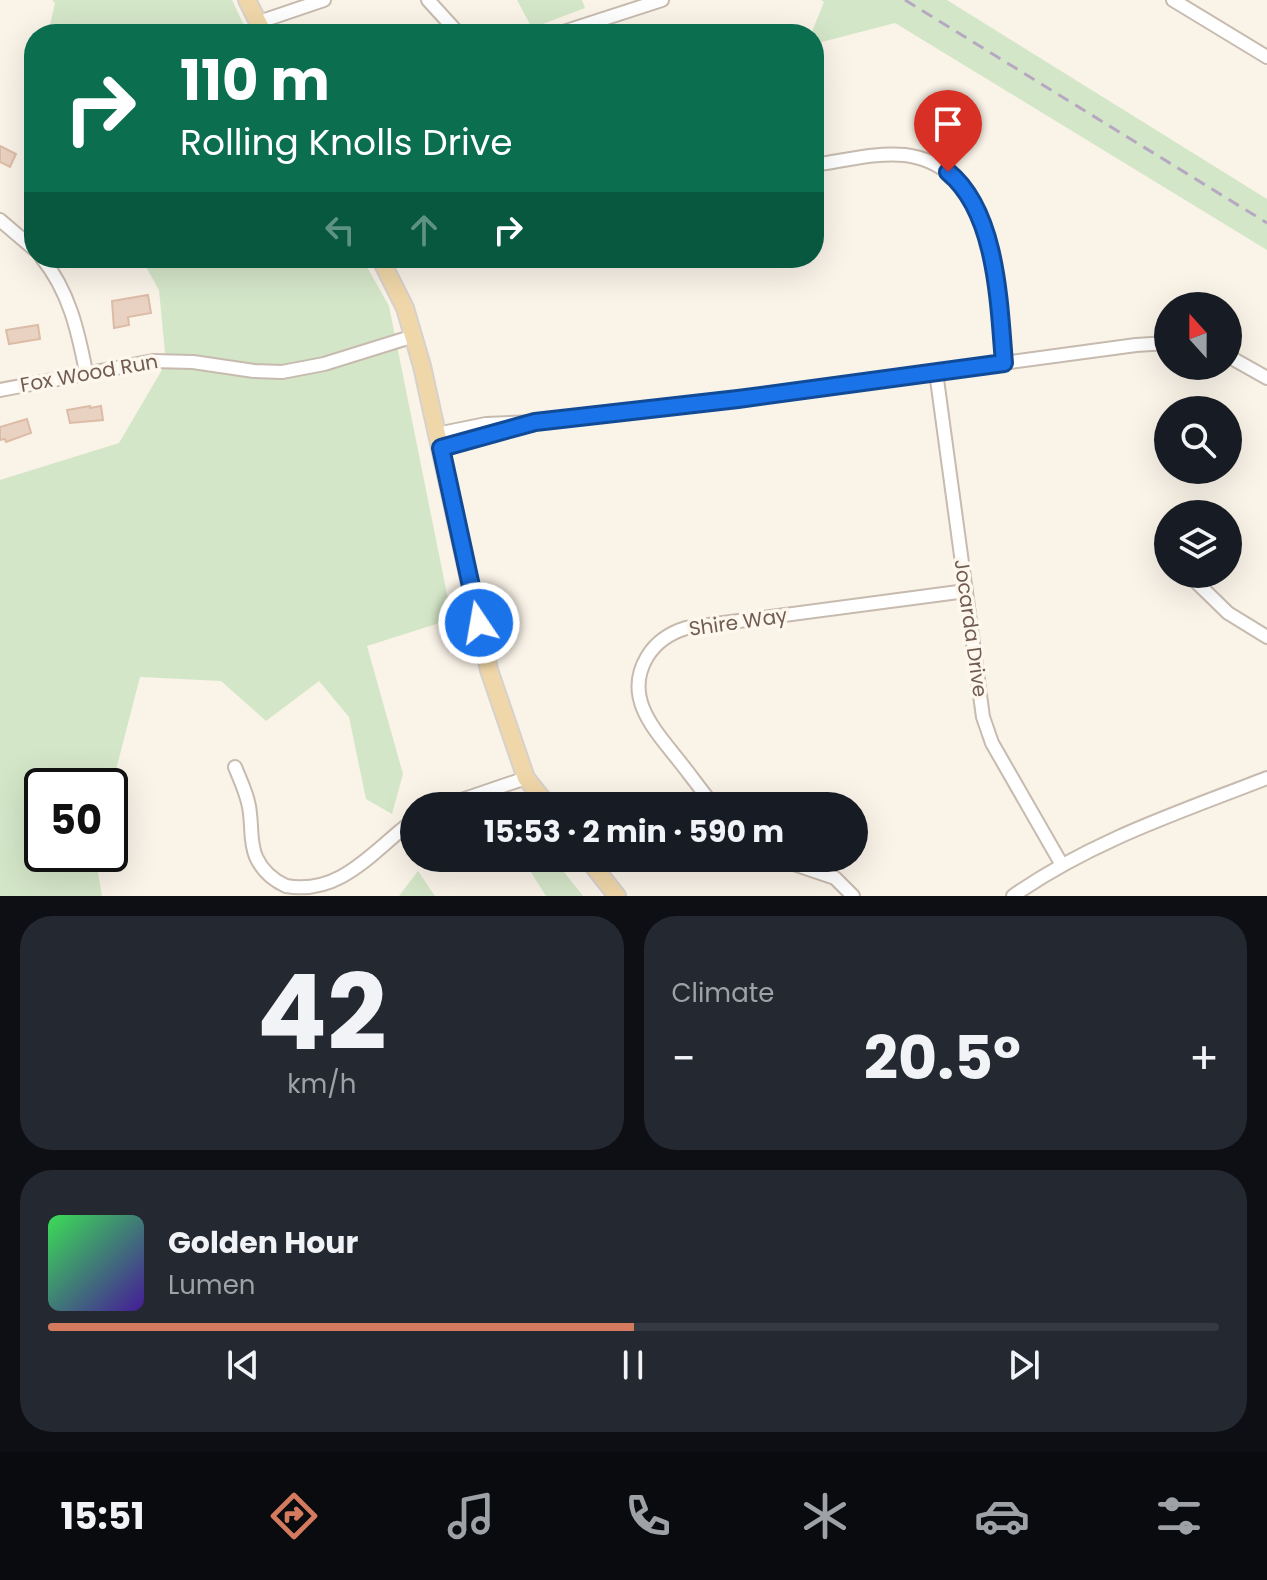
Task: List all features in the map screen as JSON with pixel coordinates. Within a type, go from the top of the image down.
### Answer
[{"type":"main road","points":[[247,0],[260,24]]},
{"type":"main road","points":[[385,268],[405,308],[414,336],[489,670],[526,778],[537,792]]},
{"type":"main road","points":[[598,872],[617,896]]},
{"type":"street","points":[[271,24],[324,0]]},
{"type":"street","points":[[428,0],[450,24]]},
{"type":"street","points":[[588,24],[662,0]]},
{"type":"street","points":[[1173,0],[1267,57]]},
{"type":"street","points":[[824,164],[908,156],[935,164],[960,183],[977,209],[986,231],[1004,363]]},
{"type":"street","points":[[0,220],[24,240]]},
{"type":"street","points":[[48,268],[73,315],[86,372]]},
{"type":"street","name":"Fox Wood Run","points":[[0,390],[86,372],[167,360],[282,372],[324,364],[414,336]]},
{"type":"street","points":[[439,441],[535,422],[1154,345]]},
{"type":"street","points":[[1242,364],[1267,378]]},
{"type":"street","name":"Jocarda Drive","points":[[936,372],[986,728],[1062,865]]},
{"type":"street","points":[[1202,588],[1219,606],[1267,637]]},
{"type":"street","name":"Shire Way","points":[[703,792],[653,727],[640,704],[640,673],[658,643],[686,628],[966,591]]},
{"type":"street","points":[[235,767],[250,812],[258,860],[271,877],[296,889],[327,889],[346,881],[400,833]]},
{"type":"street","points":[[485,792],[526,778]]},
{"type":"street","points":[[1013,896],[1062,865],[1127,832],[1267,778]]},
{"type":"street","points":[[817,872],[835,878],[853,896]]},
{"type":"green space","points":[[52,0],[232,0],[243,24],[50,24],[55,3]]},
{"type":"green space","points":[[517,0],[582,0],[585,8],[543,24],[530,24]]},
{"type":"green space","points":[[821,0],[947,0],[1267,199],[1267,250],[895,23],[824,41],[824,24],[815,24],[824,2]]},
{"type":"green space","points":[[147,268],[368,268],[389,306],[452,619],[367,646],[403,774],[392,814],[366,799],[349,717],[319,681],[266,721],[221,681],[140,677],[116,768],[24,768],[24,872],[98,872],[102,896],[0,896],[0,480],[119,443],[166,363],[159,290]]},
{"type":"green space","points":[[419,872],[435,896],[399,896]]},
{"type":"green space","points":[[531,872],[564,872],[583,896],[546,896]]},
{"type":"building","points":[[0,146],[16,154],[10,167],[0,162]]},
{"type":"building","points":[[148,295],[151,313],[128,317],[129,325],[114,328],[112,301]]},
{"type":"building","points":[[38,325],[40,339],[9,344],[6,330]]},
{"type":"building","points":[[101,406],[103,420],[70,423],[67,410]]},
{"type":"building","points":[[27,419],[31,433],[6,442],[5,439],[0,440],[0,427]]},
{"type":"railway","points":[[905,0],[1267,223]]},
{"type":"route","points":[[479,623],[441,448],[535,422],[738,399],[1004,363],[986,231],[966,191],[948,172]]}]
